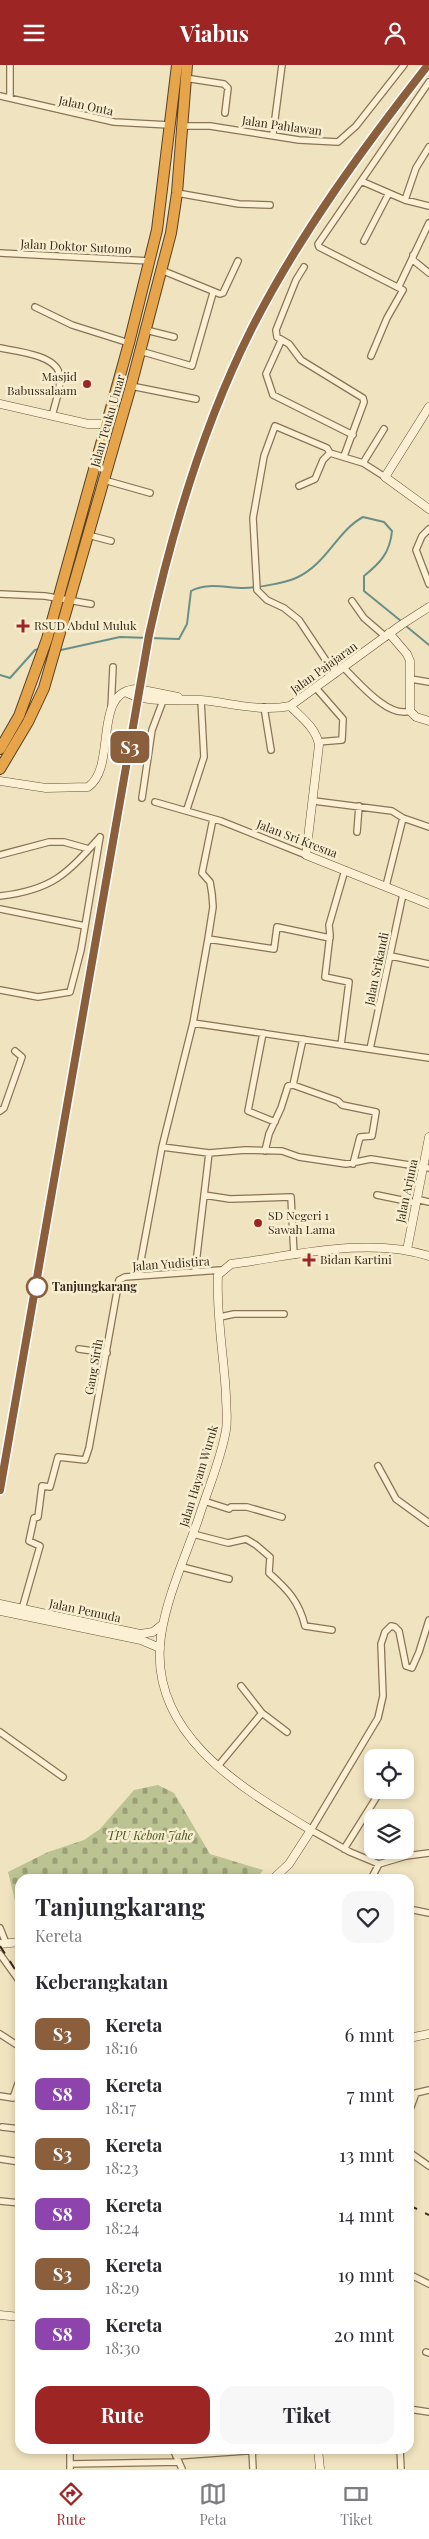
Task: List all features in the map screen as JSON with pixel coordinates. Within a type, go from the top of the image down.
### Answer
[{"type":"highway","name":"Jalan Teuku Umar","points":[[0,749],[19,716],[31,686],[104,436],[129,343],[150,261],[161,206],[177,65]]},
{"type":"highway","name":"Jalan Teuku Umar","points":[[0,769],[28,722],[44,688],[146,330],[174,219],[187,65]]},
{"type":"highway","points":[[100,448],[113,451]]},
{"type":"highway","points":[[89,485],[103,484]]},
{"type":"street","points":[[10,65],[10,98]]},
{"type":"street","points":[[273,135],[282,65]]},
{"type":"street","name":"Jalan Pahlawan","points":[[182,126],[210,126],[299,140],[338,142],[356,126],[404,65]]},
{"type":"street","points":[[185,78],[224,83],[228,87],[225,113]]},
{"type":"street","points":[[314,251],[429,82]]},
{"type":"street","name":"Jalan Onta","points":[[0,96],[114,122],[169,125]]},
{"type":"street","points":[[405,200],[416,168],[429,147]]},
{"type":"street","points":[[361,181],[405,200],[429,207]]},
{"type":"street","points":[[177,193],[239,204],[270,205]]},
{"type":"street","points":[[364,241],[389,193]]},
{"type":"street","points":[[399,287],[429,223]]},
{"type":"street","points":[[319,242],[319,247],[399,287],[404,292],[387,318],[371,356]]},
{"type":"street","name":"Jalan Doktor Sutomo","points":[[0,253],[150,261]]},
{"type":"street","points":[[413,254],[413,259],[429,273]]},
{"type":"street","points":[[161,270],[214,293],[223,293],[238,261]]},
{"type":"street","points":[[304,267],[296,280],[276,330],[282,341],[289,344],[301,360],[363,398],[364,402],[344,456]]},
{"type":"street","points":[[140,351],[192,366],[214,293]]},
{"type":"street","points":[[34,307],[72,325],[129,343]]},
{"type":"street","points":[[146,330],[174,337]]},
{"type":"street","points":[[282,341],[266,375],[273,395],[353,435]]},
{"type":"street","points":[[0,348],[30,353],[52,363],[57,368],[59,381],[52,416]]},
{"type":"street","points":[[131,386],[196,399]]},
{"type":"street","points":[[0,403],[88,424],[106,424]]},
{"type":"street","points":[[385,477],[429,407]]},
{"type":"street","points":[[88,424],[104,436]]},
{"type":"street","points":[[335,673],[299,621],[284,608],[267,600],[257,590],[252,531],[254,502],[264,456],[275,426],[327,448],[330,453],[363,463],[429,509]]},
{"type":"street","points":[[363,463],[384,429]]},
{"type":"street","points":[[299,486],[315,479],[323,460],[330,453]]},
{"type":"street","points":[[103,484],[150,493]]},
{"type":"street","points":[[429,529],[422,536],[416,550],[429,584]]},
{"type":"street","points":[[88,535],[111,541]]},
{"type":"street","points":[[0,594],[58,597],[91,604]]},
{"type":"street","points":[[352,601],[364,618],[388,635],[407,654],[411,679],[410,711],[416,717],[429,721]]},
{"type":"street","name":"Jalan Pajajaran","points":[[111,709],[124,692],[132,696],[201,700],[264,707],[290,706],[401,625],[429,607]]},
{"type":"street","points":[[0,781],[46,788],[88,787],[101,773],[111,709],[114,667]]},
{"type":"street","points":[[344,668],[386,708],[403,713],[410,711]]},
{"type":"street","points":[[411,679],[429,682]]},
{"type":"street","points":[[316,688],[343,719],[342,740],[318,742]]},
{"type":"street","points":[[142,798],[152,730],[164,698]]},
{"type":"street","points":[[187,809],[204,757],[201,700]]},
{"type":"street","points":[[290,706],[311,727],[318,742],[314,801],[306,855]]},
{"type":"street","points":[[264,707],[271,750]]},
{"type":"street","points":[[314,801],[392,811],[402,818],[429,827]]},
{"type":"street","name":"Jalan Sri Kresna","points":[[155,802],[187,809],[429,904]]},
{"type":"street","points":[[357,833],[359,807]]},
{"type":"street","points":[[386,886],[402,818]]},
{"type":"street","points":[[138,1276],[162,1147],[194,1023],[208,939],[213,907],[212,894],[210,882],[202,873],[213,819]]},
{"type":"street","points":[[0,897],[30,892],[49,883],[78,863],[100,837],[85,926],[70,992],[38,997],[0,990]]},
{"type":"street","points":[[0,855],[49,842],[64,842],[89,849]]},
{"type":"street","points":[[340,1045],[349,982],[326,977],[330,938],[329,925],[345,870]]},
{"type":"street","name":"Jalan Srikandi","points":[[370,1049],[403,894]]},
{"type":"street","points":[[0,909],[85,926]]},
{"type":"street","points":[[208,939],[274,949],[278,927],[330,938]]},
{"type":"street","points":[[391,956],[429,964]]},
{"type":"street","points":[[194,1023],[429,1058]]},
{"type":"street","points":[[263,1033],[248,1111],[275,1123]]},
{"type":"street","points":[[293,1085],[303,1039]]},
{"type":"street","points":[[0,1111],[4,1107],[22,1057],[15,1051]]},
{"type":"street","points":[[265,1151],[269,1134],[275,1123],[288,1086],[293,1085],[338,1101],[342,1105],[376,1112],[371,1137],[360,1137],[353,1164]]},
{"type":"street","name":"Jalan Arjuna","points":[[407,1249],[416,1201],[427,1168],[429,1137]]},
{"type":"street","points":[[162,1147],[209,1153],[282,1151],[324,1162],[353,1164],[372,1159],[427,1168]]},
{"type":"street","points":[[195,1272],[209,1153]]},
{"type":"street","points":[[204,1195],[230,1199],[291,1197],[294,1255]]},
{"type":"street","points":[[377,1195],[429,1202]]},
{"type":"street","points":[[221,1270],[231,1264],[370,1247],[407,1249],[429,1256]]},
{"type":"street","name":"Jalan Yudistira","points":[[122,1278],[221,1270]]},
{"type":"street","name":"Jalan Hayam Wuruk","points":[[221,1270],[218,1281],[224,1363],[226,1427],[204,1501],[163,1624],[160,1648],[165,1687],[174,1714],[190,1738],[218,1767],[249,1793],[311,1830]]},
{"type":"street","name":"Gang Sirih","points":[[22,1609],[40,1546],[29,1541],[34,1518],[38,1517],[42,1486],[50,1487],[58,1457],[85,1460],[107,1353],[118,1283],[122,1278]]},
{"type":"street","points":[[220,1317],[241,1314],[284,1314]]},
{"type":"street","points":[[79,1349],[107,1353]]},
{"type":"street","points":[[378,1466],[396,1499],[429,1523]]},
{"type":"street","points":[[204,1501],[230,1509],[231,1507],[247,1507],[282,1517]]},
{"type":"street","points":[[193,1534],[228,1543],[246,1539],[256,1545],[270,1557],[269,1573],[291,1594],[301,1610],[305,1626],[332,1630]]},
{"type":"street","points":[[182,1567],[229,1579]]},
{"type":"street","name":"Jalan Pemuda","points":[[0,1604],[140,1634],[153,1631],[163,1624]]},
{"type":"street","name":"Jalan Pemuda","points":[[0,1611],[141,1640],[160,1648]]},
{"type":"street","points":[[278,1874],[311,1830],[378,1718],[382,1696],[381,1644],[385,1631],[392,1626],[399,1631],[406,1666],[412,1668],[420,1653],[429,1621]]},
{"type":"street","points":[[241,1686],[262,1713],[287,1731]]},
{"type":"street","points":[[218,1767],[262,1713]]},
{"type":"street","points":[[0,1732],[63,1777]]},
{"type":"street","points":[[344,1849],[375,1799]]},
{"type":"street","points":[[311,1830],[344,1849],[379,1864],[406,1856],[429,1853]]},
{"type":"street","points":[[374,1874],[379,1864]]},
{"type":"street","points":[[414,1910],[429,1913]]},
{"type":"street","points":[[0,1928],[3,1943]]},
{"type":"street","points":[[0,1954],[15,1975]]},
{"type":"street","points":[[0,2034],[15,2044]]},
{"type":"street","points":[[414,2037],[429,2034]]},
{"type":"street","points":[[414,2098],[416,2093],[429,2090]]},
{"type":"street","points":[[0,2095],[13,2098],[15,2092]]},
{"type":"street","points":[[2,2127],[15,2128]]},
{"type":"street","points":[[414,2156],[429,2166]]},
{"type":"street","points":[[0,2159],[15,2161]]},
{"type":"street","points":[[0,2201],[15,2202]]},
{"type":"street","points":[[414,2276],[429,2284]]},
{"type":"street","points":[[0,2315],[15,2316]]},
{"type":"street","points":[[414,2410],[429,2412]]},
{"type":"street","points":[[70,2454],[70,2467],[219,2454]]},
{"type":"street","points":[[176,2454],[182,2469]]},
{"type":"street","points":[[252,2454],[253,2469]]},
{"type":"street","points":[[318,2454],[320,2469]]},
{"type":"street","points":[[400,2454],[401,2469]]},
{"type":"green space","name":"TPU Kebon Jahe","points":[[158,1785],[174,1793],[210,1854],[263,1870],[260,1874],[15,1874],[15,1900],[8,1872],[48,1852],[84,1840],[100,1829],[134,1790]]},
{"type":"waterway","points":[[61,650],[120,637],[179,639],[187,624],[191,591],[210,586],[255,587],[296,578],[324,557],[346,531],[363,517],[384,522],[392,531],[389,545],[383,557],[364,576],[364,591],[401,621]]},
{"type":"waterway","points":[[406,626],[429,645]]},
{"type":"waterway","points":[[0,675],[10,678],[35,650],[39,649]]},
{"type":"railway","points":[[0,1490],[149,635],[179,517],[218,402],[234,365],[271,293],[312,225],[356,160],[428,65]]},
{"type":"railway","points":[[0,1946],[15,1969]]},
{"type":"railway","points":[[414,2208],[429,2215]]},
{"type":"train","name":"S3","points":[[0,1490],[149,635],[175,527],[210,427],[231,374],[252,329],[302,240],[330,198],[374,133],[428,65]]},
{"type":"place","name":"Masjid Babussalaam","points":[[87,384]]},
{"type":"place","name":"RSUD Abdul Muluk","points":[[23,626]]},
{"type":"place","name":"SD Negeri 1 Sawah Lama","points":[[258,1223]]},
{"type":"place","name":"Bidan Kartini","points":[[309,1260]]},
{"type":"place","name":"Tanjungkarang","points":[[37,1287]]}]
